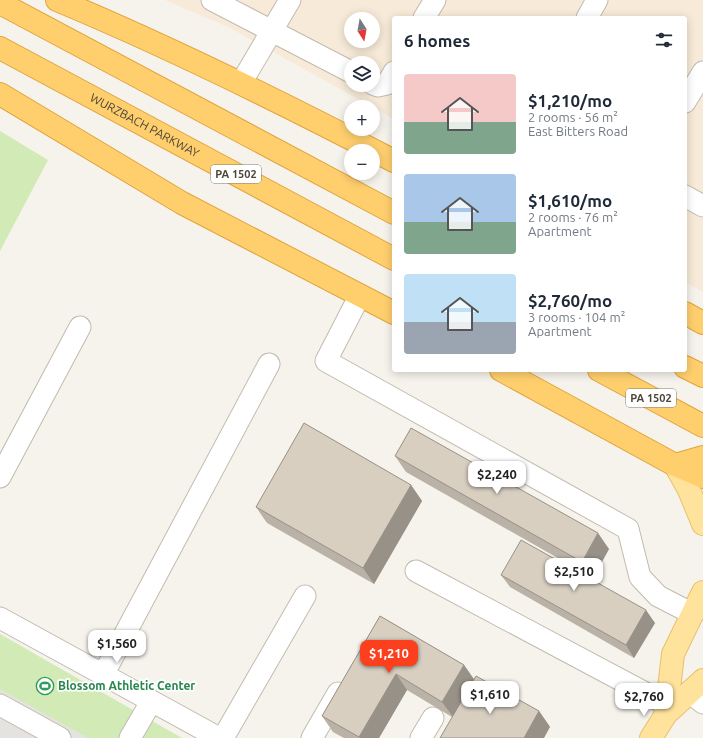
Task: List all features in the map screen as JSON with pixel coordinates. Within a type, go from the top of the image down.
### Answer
[{"type":"highway","points":[[57,0],[127,29],[241,83],[392,160]]},
{"type":"highway","points":[[0,3],[392,212]]},
{"type":"highway","name":"WURZBACH PARKWAY","points":[[0,48],[392,258]]},
{"type":"highway","points":[[0,94],[182,203],[392,312]]},
{"type":"highway","points":[[687,314],[703,323]]},
{"type":"highway","points":[[687,368],[703,376]]},
{"type":"highway","points":[[505,372],[675,465],[703,477]]},
{"type":"highway","name":"PA 1502","points":[[603,372],[703,426]]},
{"type":"highway","points":[[675,465],[703,458]]},
{"type":"main road","points":[[675,465],[689,490],[703,524]]},
{"type":"main road","points":[[651,738],[666,709],[673,654],[703,592]]},
{"type":"main road","points":[[666,709],[698,692]]},
{"type":"street","points":[[212,0],[344,68]]},
{"type":"street","points":[[241,83],[290,0]]},
{"type":"street","points":[[425,16],[435,0]]},
{"type":"street","points":[[588,16],[597,0]]},
{"type":"street","points":[[687,99],[703,72]]},
{"type":"street","points":[[380,86],[387,84],[392,75]]},
{"type":"street","points":[[687,197],[703,206]]},
{"type":"street","points":[[360,295],[326,360],[628,529],[640,577],[658,596],[693,614]]},
{"type":"street","points":[[0,477],[80,328]]},
{"type":"street","points":[[103,675],[268,364]]},
{"type":"street","points":[[416,571],[666,709]]},
{"type":"street","points":[[222,738],[306,596]]},
{"type":"street","points":[[0,618],[219,738]]},
{"type":"street","points":[[312,738],[347,676]]},
{"type":"street","points":[[130,738],[151,702]]},
{"type":"street","points":[[0,705],[60,738]]},
{"type":"street","points":[[422,738],[433,718]]},
{"type":"shaded area","points":[[165,0],[703,0],[703,292],[687,283],[687,16],[392,16],[392,118],[380,111],[380,100],[360,100],[345,92],[380,92],[380,56],[344,56],[344,91],[230,28]]},
{"type":"shaded area","points":[[0,689],[88,738],[0,738]]},
{"type":"green space","points":[[0,131],[48,160],[0,251]]},
{"type":"green space","name":"Blossom Athletic Center","points":[[0,634],[182,738],[0,738]]},
{"type":"building","points":[[304,423],[411,485],[363,568],[256,507]]},
{"type":"building","points":[[411,428],[598,533],[582,562],[395,456]]},
{"type":"building","points":[[521,540],[646,610],[626,645],[501,575]]},
{"type":"building","points":[[380,616],[464,665],[442,702],[396,674],[359,737],[322,716]]},
{"type":"building","points":[[476,676],[539,711],[524,738],[440,738]]},
{"type":"place","name":"Blossom Athletic Center","points":[[45,686]]}]
